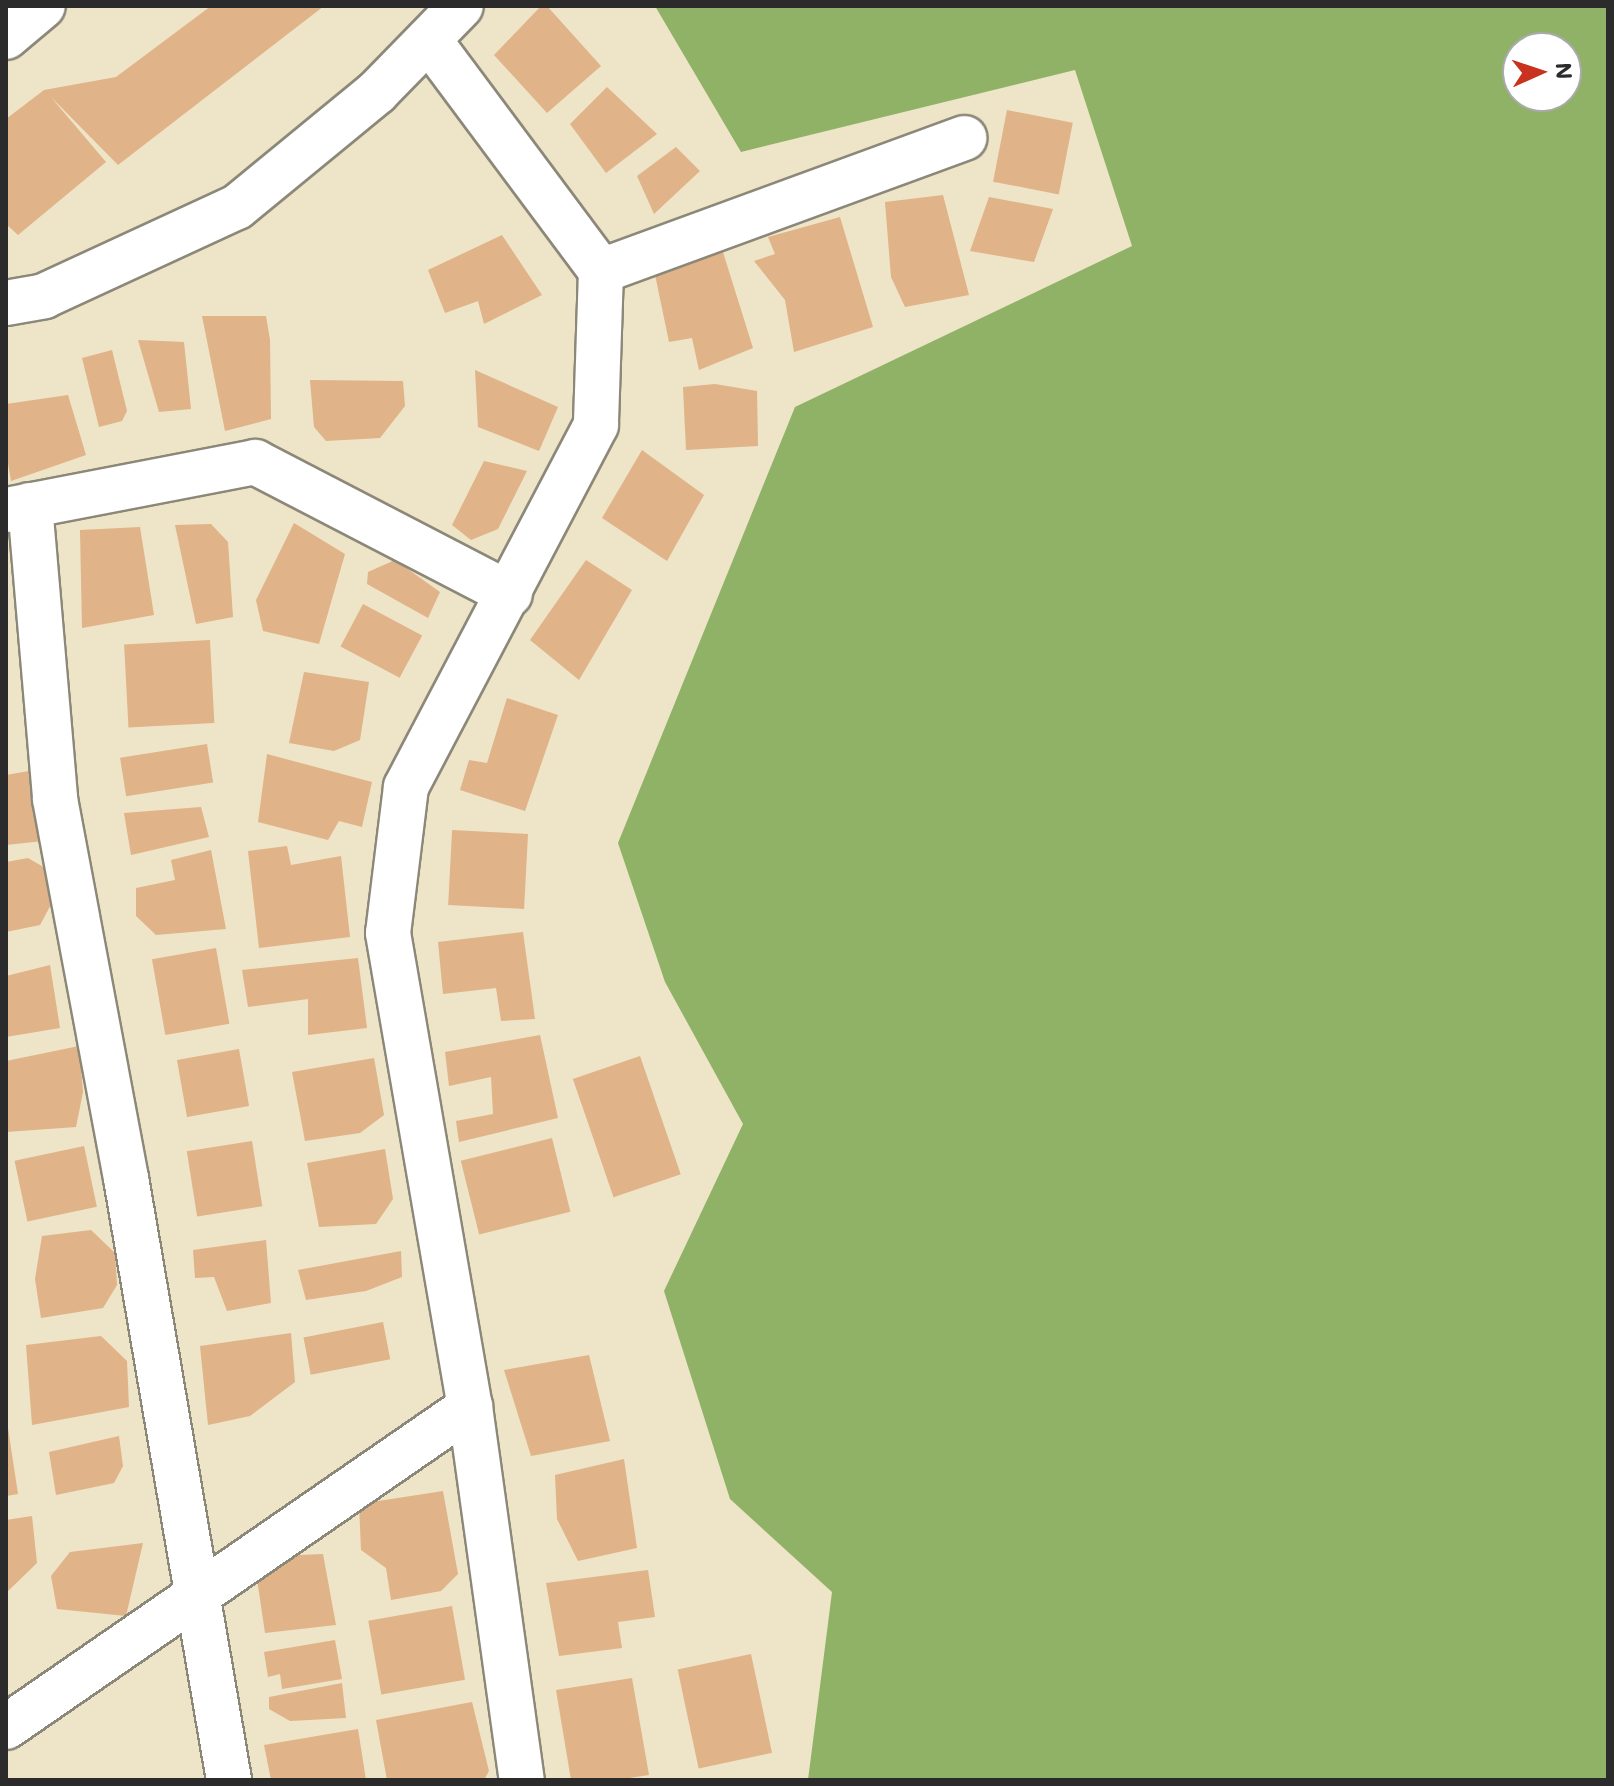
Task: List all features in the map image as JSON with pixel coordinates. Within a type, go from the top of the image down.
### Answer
[{"type":"street","points":[[6,37],[43,6]]},
{"type":"street","points":[[6,303],[44,296],[237,207],[377,92],[461,6]]},
{"type":"street","points":[[429,40],[601,271],[596,425],[406,787],[388,933],[470,1407],[522,1780]]},
{"type":"street","points":[[601,271],[964,138]]},
{"type":"street","points":[[229,1780],[126,1178],[55,799],[18,508],[255,462],[510,594]]},
{"type":"street","points":[[6,1727],[470,1407]]},
{"type":"green space","points":[[655,6],[1608,6],[1608,1780],[808,1780],[832,1592],[730,1499],[664,1291],[743,1124],[665,982],[618,843],[795,407],[1132,246],[1075,70],[741,152]]},
{"type":"building","points":[[211,6],[324,6],[118,165],[50,96],[106,162],[18,235],[6,224],[6,119],[44,90],[116,77]]},
{"type":"building","points":[[541,6],[547,6],[601,66],[547,113],[494,55]]},
{"type":"building","points":[[607,87],[657,134],[606,173],[570,124]]},
{"type":"building","points":[[1007,110],[1073,123],[1059,194],[993,182]]},
{"type":"building","points":[[676,147],[700,171],[654,214],[637,176]]},
{"type":"building","points":[[943,195],[969,295],[905,307],[891,277],[885,202]]},
{"type":"building","points":[[989,197],[1053,209],[1034,262],[970,251]]},
{"type":"building","points":[[840,217],[873,327],[794,352],[785,300],[754,261],[775,254],[768,237]]},
{"type":"building","points":[[502,235],[542,295],[484,324],[478,301],[445,313],[428,270]]},
{"type":"building","points":[[722,249],[753,348],[699,370],[692,338],[669,342],[653,265]]},
{"type":"building","points":[[202,316],[266,316],[270,340],[271,419],[225,431]]},
{"type":"building","points":[[138,340],[184,342],[191,409],[159,412]]},
{"type":"building","points":[[112,350],[127,411],[122,421],[99,427],[82,358]]},
{"type":"building","points":[[475,370],[558,407],[539,451],[478,427]]},
{"type":"building","points":[[310,380],[403,381],[405,406],[380,438],[326,441],[314,427]]},
{"type":"building","points":[[715,384],[757,391],[758,446],[686,450],[683,387]]},
{"type":"building","points":[[68,395],[86,455],[11,481],[6,451],[6,404]]},
{"type":"building","points":[[642,450],[704,495],[667,561],[602,518]]},
{"type":"building","points":[[484,461],[527,471],[498,529],[471,540],[452,525]]},
{"type":"building","points":[[294,523],[345,554],[319,644],[263,631],[256,600]]},
{"type":"building","points":[[211,524],[228,542],[233,617],[196,624],[175,525]]},
{"type":"building","points":[[140,527],[154,615],[82,628],[80,530]]},
{"type":"building","points":[[395,560],[440,592],[428,618],[367,584],[368,572]]},
{"type":"building","points":[[586,560],[632,590],[579,680],[530,640]]},
{"type":"building","points":[[363,604],[422,635],[400,678],[340,646]]},
{"type":"building","points":[[210,640],[214,723],[128,727],[124,645]]},
{"type":"building","points":[[304,672],[369,682],[360,740],[334,751],[289,743]]},
{"type":"building","points":[[507,698],[558,715],[525,811],[460,790],[469,760],[487,763]]},
{"type":"building","points":[[207,744],[213,783],[126,796],[120,758]]},
{"type":"building","points":[[267,754],[372,782],[362,827],[339,821],[328,840],[258,822]]},
{"type":"building","points":[[29,771],[43,841],[6,845],[6,775]]},
{"type":"building","points":[[201,807],[209,837],[131,855],[124,813]]},
{"type":"building","points":[[452,830],[528,834],[524,909],[448,905]]},
{"type":"building","points":[[287,846],[291,865],[341,856],[350,937],[259,948],[248,851]]},
{"type":"building","points":[[211,850],[226,929],[156,935],[136,916],[136,888],[175,880],[171,860]]},
{"type":"building","points":[[28,858],[52,872],[54,899],[40,925],[6,932],[6,862]]},
{"type":"building","points":[[523,932],[535,1019],[501,1021],[496,988],[443,994],[438,942]]},
{"type":"building","points":[[216,948],[229,1024],[165,1035],[152,959]]},
{"type":"building","points":[[358,958],[367,1028],[308,1035],[308,999],[248,1007],[242,970]]},
{"type":"building","points":[[50,965],[60,1028],[6,1037],[6,976]]},
{"type":"building","points":[[540,1035],[558,1118],[459,1142],[456,1121],[493,1114],[491,1077],[449,1086],[445,1052]]},
{"type":"building","points":[[79,1046],[83,1092],[76,1127],[6,1132],[6,1061]]},
{"type":"building","points":[[239,1049],[249,1106],[187,1117],[177,1060]]},
{"type":"building","points":[[640,1056],[681,1174],[614,1197],[573,1079]]},
{"type":"building","points":[[374,1058],[384,1115],[360,1133],[305,1141],[292,1072]]},
{"type":"building","points":[[552,1138],[570,1212],[479,1234],[461,1161]]},
{"type":"building","points":[[252,1141],[262,1206],[197,1217],[187,1151]]},
{"type":"building","points":[[84,1146],[97,1207],[27,1221],[15,1161]]},
{"type":"building","points":[[385,1149],[393,1199],[376,1224],[319,1227],[307,1163]]},
{"type":"building","points":[[91,1230],[115,1253],[117,1285],[103,1308],[41,1318],[35,1279],[42,1236]]},
{"type":"building","points":[[266,1240],[271,1303],[227,1311],[214,1277],[195,1278],[193,1250]]},
{"type":"building","points":[[401,1251],[402,1277],[366,1291],[306,1300],[298,1270]]},
{"type":"building","points":[[383,1322],[390,1359],[311,1375],[303,1337]]},
{"type":"building","points":[[291,1333],[295,1382],[250,1416],[208,1425],[200,1346]]},
{"type":"building","points":[[101,1336],[127,1361],[129,1407],[32,1425],[26,1345]]},
{"type":"building","points":[[589,1355],[610,1441],[531,1456],[504,1370]]},
{"type":"building","points":[[6,1429],[18,1494],[6,1496]]},
{"type":"building","points":[[119,1436],[123,1466],[114,1483],[56,1495],[49,1452]]},
{"type":"building","points":[[624,1459],[637,1548],[578,1561],[557,1519],[555,1475]]},
{"type":"building","points":[[443,1491],[458,1574],[441,1591],[391,1600],[386,1568],[361,1550],[359,1504]]},
{"type":"building","points":[[32,1516],[37,1563],[6,1593],[6,1520]]},
{"type":"building","points":[[143,1543],[126,1616],[57,1609],[51,1576],[70,1552]]},
{"type":"building","points":[[323,1554],[336,1625],[265,1633],[257,1579],[278,1556]]},
{"type":"building","points":[[648,1570],[655,1617],[618,1622],[622,1648],[559,1656],[546,1583]]},
{"type":"building","points":[[452,1606],[465,1680],[381,1695],[368,1621]]},
{"type":"building","points":[[335,1640],[342,1679],[282,1689],[280,1674],[268,1677],[264,1652]]},
{"type":"building","points":[[751,1654],[772,1753],[699,1768],[678,1670]]},
{"type":"building","points":[[632,1678],[649,1775],[616,1780],[571,1780],[556,1690]]},
{"type":"building","points":[[342,1683],[346,1718],[290,1721],[269,1709],[269,1697]]},
{"type":"building","points":[[472,1702],[489,1771],[484,1780],[387,1780],[376,1720]]},
{"type":"building","points":[[358,1729],[366,1780],[271,1780],[264,1745]]}]
